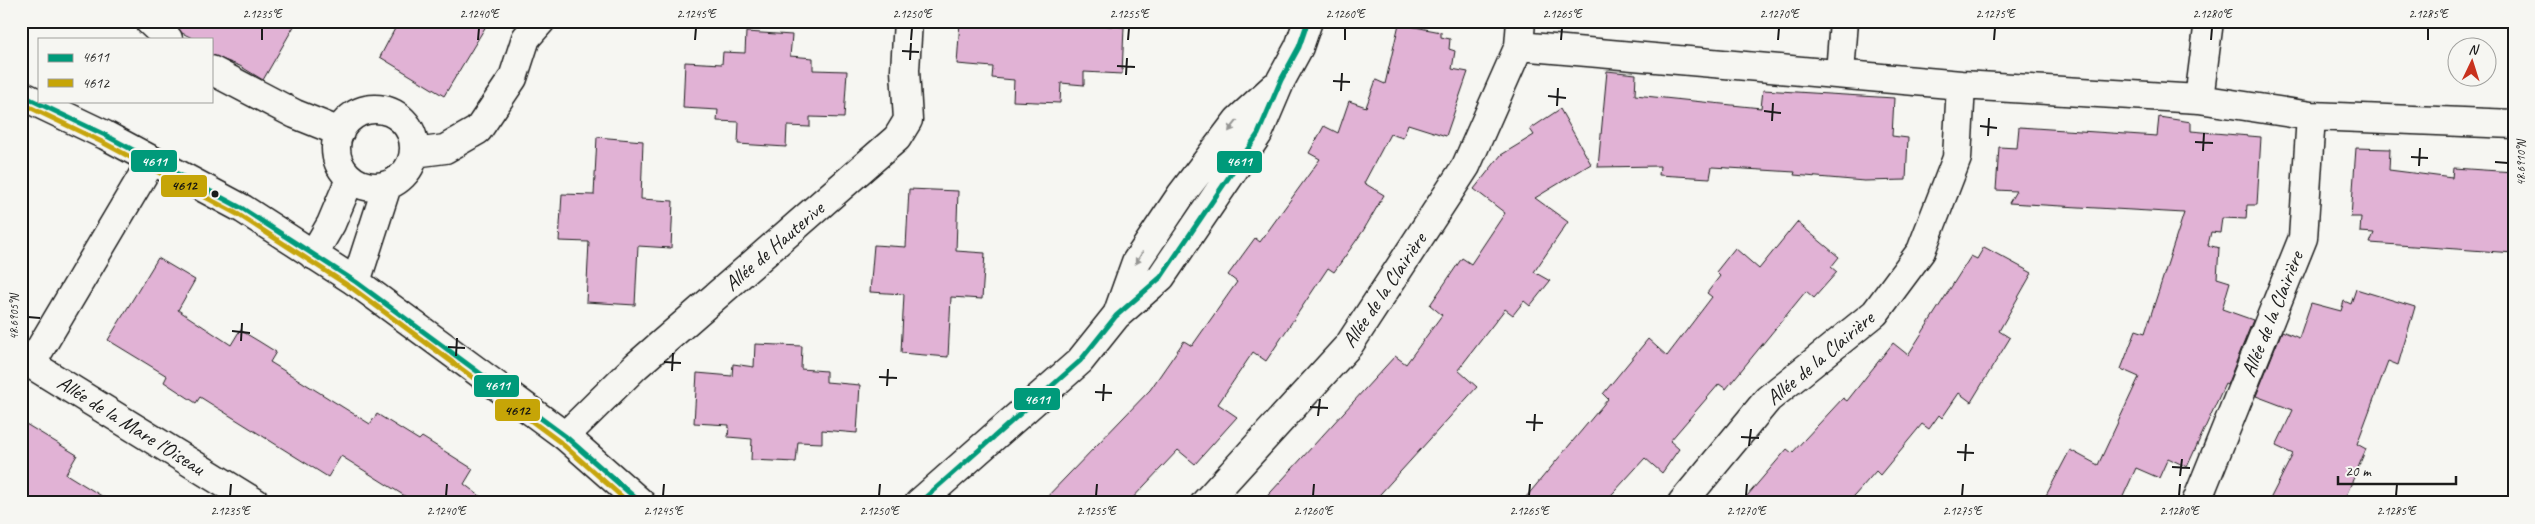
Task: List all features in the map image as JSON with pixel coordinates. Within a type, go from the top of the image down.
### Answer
[{"type":"street","points":[[149,21],[167,38]]},
{"type":"street","points":[[414,153],[446,149],[478,130],[513,78],[526,38],[540,21]]},
{"type":"street","name":"Allée de Hauterive","points":[[565,436],[636,366],[897,138],[908,120],[905,70],[908,21]]},
{"type":"street","points":[[919,503],[1080,361],[1116,316],[1136,262],[1181,195],[1238,120],[1281,80],[1299,47],[1308,21]]},
{"type":"street","points":[[1840,74],[1844,21]]},
{"type":"street","points":[[2199,99],[2209,21]]},
{"type":"street","name":"Allée de la Clairière","points":[[1205,503],[1349,345],[1466,166],[1520,34],[1840,74],[1961,85],[2199,99],[2311,116],[2514,124]]},
{"type":"street","points":[[212,71],[294,114],[340,132]]},
{"type":"street","name":"Allée de la Clairière","points":[[1682,503],[1768,399],[1875,313],[1921,251],[1957,158],[1961,85]]},
{"type":"street","points":[[21,95],[152,160],[243,209],[356,282],[565,436],[641,503]]},
{"type":"street","points":[[381,110],[402,120],[410,130],[414,153],[405,174],[387,186],[375,188],[362,185],[350,179],[342,169],[337,157],[336,144],[340,132],[347,121],[357,114],[381,110]]},
{"type":"street","name":"Allée de la Clairière","points":[[2196,503],[2303,238],[2311,116]]},
{"type":"street","name":"Allée de la Mare l'Oiseau","points":[[152,160],[26,361],[256,503]]},
{"type":"street","points":[[313,255],[331,224],[350,179]]},
{"type":"street","points":[[356,282],[387,186]]},
{"type":"building","points":[[172,21],[297,21],[263,80],[240,66],[212,55],[212,38],[192,38],[182,33]]},
{"type":"building","points":[[399,21],[489,21],[444,96],[380,57]]},
{"type":"building","points":[[960,21],[1087,21],[1087,24],[1124,27],[1122,74],[1084,72],[1084,85],[1061,83],[1060,103],[1013,101],[1014,80],[992,78],[993,67],[957,64]]},
{"type":"building","points":[[1399,24],[1441,32],[1441,37],[1450,39],[1449,49],[1455,51],[1452,69],[1468,72],[1446,136],[1408,124],[1403,138],[1390,134],[1364,183],[1384,195],[1363,231],[1334,272],[1328,268],[1266,361],[1253,352],[1218,404],[1237,417],[1195,464],[1178,450],[1128,503],[1041,503],[1150,390],[1184,341],[1192,346],[1237,282],[1228,275],[1255,238],[1260,242],[1320,159],[1309,153],[1324,126],[1338,133],[1349,101],[1366,107],[1376,80],[1385,84]]},
{"type":"building","points":[[746,32],[792,35],[790,56],[813,58],[813,70],[847,71],[844,118],[810,117],[810,127],[787,126],[786,147],[738,144],[739,122],[717,121],[718,110],[683,108],[685,62],[722,64],[723,52],[745,53]]},
{"type":"building","points":[[1607,71],[1636,74],[1635,95],[1761,108],[1763,90],[1894,98],[1892,136],[1908,138],[1906,180],[1864,181],[1794,175],[1795,172],[1712,167],[1710,178],[1659,175],[1660,166],[1598,167]]},
{"type":"building","points":[[1560,109],[1591,164],[1535,198],[1568,222],[1534,272],[1550,281],[1530,306],[1524,301],[1513,315],[1505,309],[1458,370],[1477,387],[1372,503],[1261,503],[1395,356],[1406,364],[1442,315],[1430,305],[1462,258],[1471,264],[1505,213],[1474,189],[1501,155],[1534,135],[1530,129]]},
{"type":"building","points":[[2159,117],[2191,122],[2191,131],[2261,137],[2257,205],[2247,205],[2246,219],[2222,218],[2220,233],[2211,232],[2208,245],[2219,248],[2217,278],[2230,282],[2222,309],[2253,320],[2227,385],[2225,384],[2187,467],[2168,458],[2159,478],[2136,468],[2120,503],[2042,503],[2070,450],[2098,465],[2139,377],[2121,369],[2136,330],[2145,333],[2184,213],[2009,203],[2016,191],[1996,190],[1999,147],[2017,148],[2019,127],[2157,136]]},
{"type":"building","points":[[597,137],[643,141],[641,199],[673,201],[671,248],[638,246],[635,305],[586,302],[589,242],[559,241],[562,194],[594,195]]},
{"type":"building","points":[[2356,148],[2390,149],[2389,170],[2452,178],[2453,168],[2514,172],[2514,253],[2370,243],[2374,233],[2360,232],[2361,217],[2351,217]]},
{"type":"building","points":[[909,189],[958,191],[956,251],[985,253],[982,299],[951,297],[948,357],[901,353],[904,294],[870,292],[874,245],[906,247]]},
{"type":"building","points":[[1797,222],[1839,257],[1831,267],[1837,272],[1814,298],[1806,291],[1726,389],[1719,384],[1670,441],[1679,449],[1662,473],[1645,458],[1604,503],[1521,503],[1608,399],[1603,394],[1648,339],[1667,356],[1712,297],[1707,293],[1720,276],[1716,272],[1735,248],[1759,269]]},
{"type":"building","points":[[1984,247],[2032,273],[1999,331],[2010,338],[1971,402],[1959,393],[1942,418],[1939,415],[1929,429],[1922,424],[1880,475],[1876,471],[1848,503],[1741,503],[1787,449],[1792,453],[1843,398],[1847,401],[1893,343],[1908,355],[1971,256],[1977,259]]},
{"type":"building","points":[[158,258],[195,280],[178,310],[231,345],[240,330],[276,352],[270,362],[370,424],[377,414],[419,440],[422,437],[473,469],[464,484],[489,503],[416,503],[341,456],[328,477],[200,397],[196,403],[164,382],[167,376],[108,340]]},
{"type":"building","points":[[2356,289],[2415,307],[2398,365],[2388,361],[2357,444],[2366,449],[2343,503],[2268,503],[2293,454],[2276,446],[2293,410],[2256,396],[2282,331],[2299,338],[2311,303],[2341,311],[2344,301],[2351,304]]},
{"type":"building","points":[[755,344],[802,346],[801,369],[826,371],[826,382],[860,385],[857,433],[822,430],[822,443],[798,442],[796,462],[751,460],[752,439],[728,437],[729,425],[694,423],[697,373],[732,376],[733,364],[754,367]]},
{"type":"building","points":[[21,421],[77,455],[66,474],[113,503],[21,503]]},
{"type":"transit line","name":"4611","points":[[919,503],[1080,361],[1116,316],[1161,277],[1258,134],[1281,80],[1299,47],[1308,21]]},
{"type":"transit line","name":"4611","points":[[21,95],[105,135],[243,209],[356,282],[565,436],[641,503]]},
{"type":"transit line","name":"4612","points":[[21,103],[102,142],[239,215],[352,288],[560,442],[629,503]]}]
